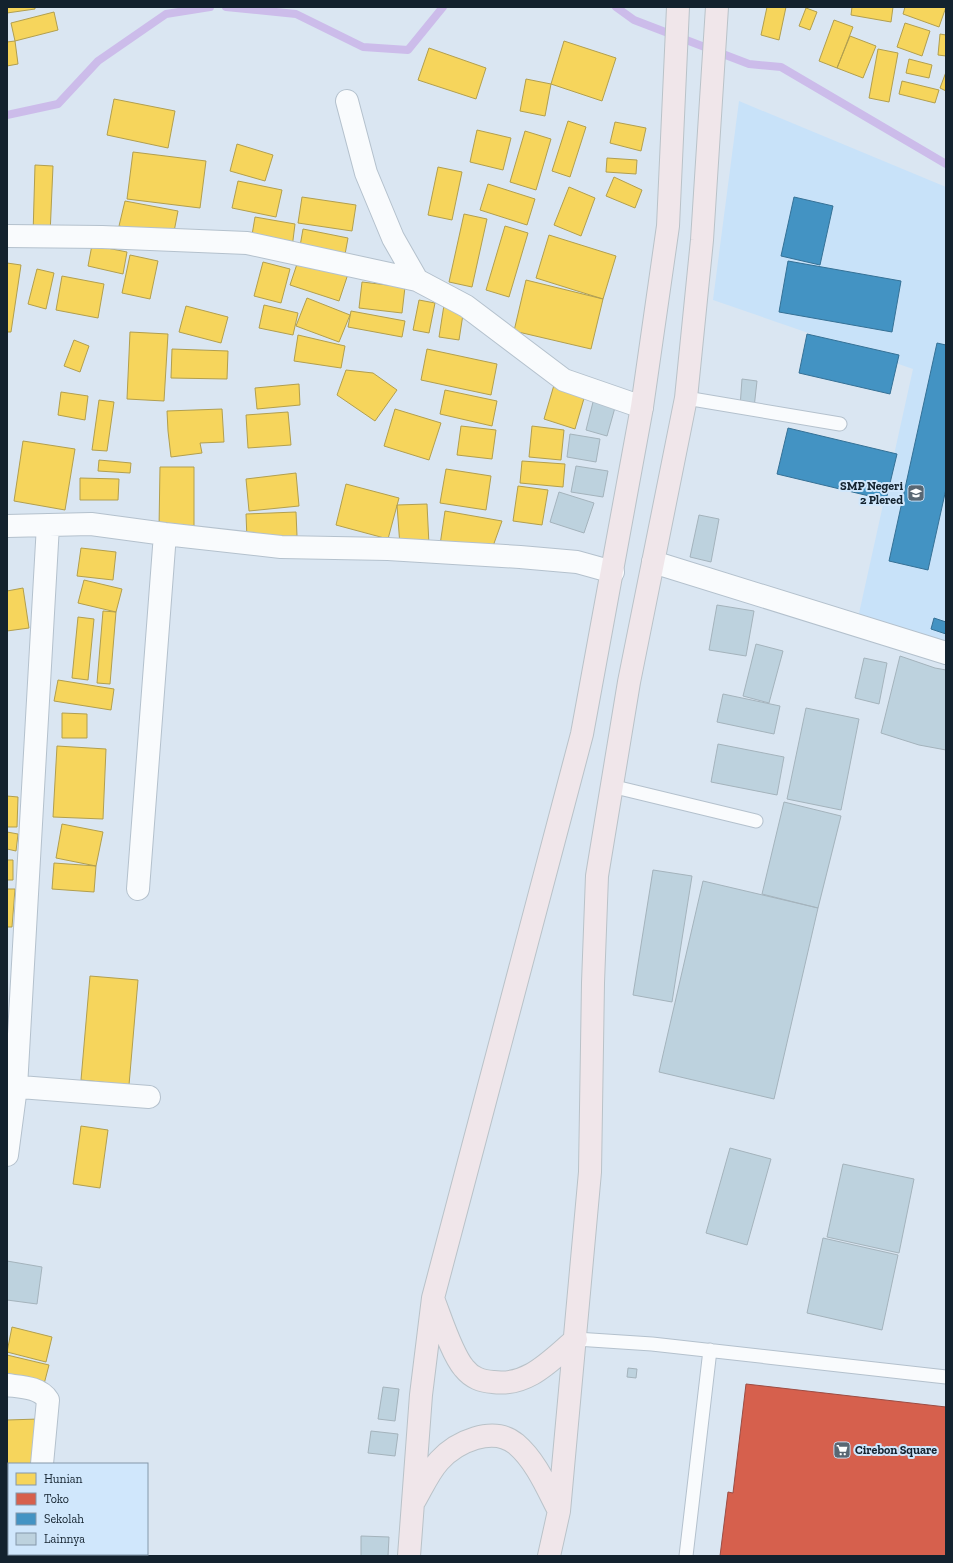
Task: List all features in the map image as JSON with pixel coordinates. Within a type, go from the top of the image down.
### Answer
[{"type":"highway","points":[[550,1556],[559,1511],[576,1339],[590,1172],[590,1109],[597,876],[629,682],[686,398],[702,240],[717,11]]},
{"type":"highway","points":[[409,1556],[421,1395],[433,1298],[582,734],[613,572],[642,407],[668,226],[678,13]]},
{"type":"highway","points":[[433,1298],[449,1339],[464,1368],[479,1380],[504,1384],[518,1381],[537,1373],[576,1339]]},
{"type":"highway","points":[[412,1505],[439,1461],[462,1443],[483,1435],[502,1437],[515,1443],[528,1456],[559,1511]]},
{"type":"street","points":[[347,101],[366,173],[393,238],[417,280]]},
{"type":"street","points":[[7,236],[102,237],[248,243],[417,280],[466,306],[564,380],[642,407]]},
{"type":"street","points":[[7,526],[91,524],[281,547],[388,548],[577,562],[613,572]]},
{"type":"street","points":[[7,1155],[48,525]]},
{"type":"street","points":[[138,889],[164,534]]},
{"type":"street","points":[[653,562],[946,653]]},
{"type":"street","points":[[12,1086],[149,1097]]},
{"type":"street","points":[[7,1385],[39,1391],[44,1394],[48,1400],[42,1463]]},
{"type":"lane","points":[[686,398],[840,424]]},
{"type":"lane","points":[[611,786],[756,822]]},
{"type":"lane","points":[[576,1339],[710,1350],[946,1377]]},
{"type":"lane","points":[[686,1556],[710,1350]]},
{"type":"shaded area","name":"SMP Negeri 2 Plered","points":[[739,101],[946,187],[946,644],[858,618],[913,369],[713,300]]},
{"type":"building: Hunian","points":[[7,7],[35,7],[35,9],[7,13]]},
{"type":"building: Hunian","points":[[767,7],[786,7],[779,40],[761,35]]},
{"type":"building: Hunian","points":[[852,7],[893,7],[891,22],[851,15]]},
{"type":"building: Hunian","points":[[905,7],[946,7],[939,27],[903,14]]},
{"type":"building: Hunian","points":[[806,8],[817,12],[810,30],[799,26]]},
{"type":"building: Hunian","points":[[54,12],[58,30],[15,41],[11,23]]},
{"type":"building: Hunian","points":[[834,20],[853,27],[837,68],[819,61]]},
{"type":"building: Hunian","points":[[905,23],[930,31],[922,56],[897,47]]},
{"type":"building: Hunian","points":[[940,34],[946,35],[946,56],[938,55]]},
{"type":"building: Hunian","points":[[850,36],[876,46],[863,78],[837,68]]},
{"type":"building: Hunian","points":[[15,41],[18,64],[7,66],[7,42]]},
{"type":"building: Hunian","points":[[564,41],[616,58],[602,101],[551,84]]},
{"type":"building: Hunian","points":[[429,48],[486,68],[476,99],[418,80]]},
{"type":"building: Hunian","points":[[878,49],[898,53],[889,102],[869,98]]},
{"type":"building: Hunian","points":[[909,59],[932,65],[929,78],[906,73]]},
{"type":"building: Hunian","points":[[946,72],[946,91],[940,88]]},
{"type":"building: Hunian","points":[[526,79],[551,84],[545,116],[520,111]]},
{"type":"building: Hunian","points":[[902,81],[939,90],[935,103],[899,94]]},
{"type":"building: Hunian","points":[[114,99],[175,111],[168,148],[107,135]]},
{"type":"building: Hunian","points":[[568,121],[586,127],[570,177],[552,171]]},
{"type":"building: Hunian","points":[[615,122],[646,128],[641,151],[610,143]]},
{"type":"building: Hunian","points":[[477,130],[511,138],[503,170],[470,162]]},
{"type":"building: Hunian","points":[[525,131],[551,139],[536,190],[510,182]]},
{"type":"building: Hunian","points":[[237,144],[273,155],[265,181],[230,171]]},
{"type":"building: Hunian","points":[[133,152],[206,161],[200,208],[127,199]]},
{"type":"building: Hunian","points":[[607,158],[637,160],[636,174],[606,172]]},
{"type":"building: Hunian","points":[[35,165],[53,166],[50,235],[33,235]]},
{"type":"building: Hunian","points":[[438,167],[462,172],[452,220],[428,215]]},
{"type":"building: Hunian","points":[[614,177],[642,190],[635,208],[606,196]]},
{"type":"building: Hunian","points":[[238,181],[282,190],[276,217],[232,208]]},
{"type":"building: Hunian","points":[[488,184],[535,199],[527,225],[480,210]]},
{"type":"building: Hunian","points":[[569,187],[595,198],[581,236],[554,225]]},
{"type":"building: Hunian","points":[[302,197],[356,205],[352,231],[298,223]]},
{"type":"building: Hunian","points":[[125,201],[178,211],[173,237],[119,226]]},
{"type":"building: Hunian","points":[[464,214],[487,219],[472,287],[449,282]]},
{"type":"building: Hunian","points":[[255,217],[295,224],[292,248],[251,241]]},
{"type":"building: Hunian","points":[[505,226],[528,233],[509,297],[486,290]]},
{"type":"building: Hunian","points":[[303,229],[348,238],[344,260],[299,252]]},
{"type":"building: Hunian","points":[[549,235],[616,256],[603,299],[536,278]]},
{"type":"building: Hunian","points":[[92,245],[127,252],[123,274],[88,266]]},
{"type":"building: Hunian","points":[[130,255],[158,261],[150,299],[122,293]]},
{"type":"building: Hunian","points":[[299,258],[348,274],[339,301],[290,285]]},
{"type":"building: Hunian","points":[[263,262],[290,269],[281,303],[254,296]]},
{"type":"building: Hunian","points":[[7,263],[21,265],[11,332],[7,332]]},
{"type":"building: Hunian","points":[[37,269],[54,273],[46,309],[28,304]]},
{"type":"building: Hunian","points":[[62,276],[104,284],[98,318],[56,310]]},
{"type":"building: Hunian","points":[[526,280],[603,299],[591,349],[514,331]]},
{"type":"building: Hunian","points":[[362,282],[405,287],[402,313],[359,308]]},
{"type":"building: Hunian","points":[[307,298],[350,315],[339,342],[296,326]]},
{"type":"building: Hunian","points":[[419,300],[435,303],[429,333],[413,330]]},
{"type":"building: Hunian","points":[[264,305],[298,313],[293,335],[259,328]]},
{"type":"building: Hunian","points":[[444,305],[464,308],[459,340],[439,337]]},
{"type":"building: Hunian","points":[[186,306],[228,317],[221,343],[179,332]]},
{"type":"building: Hunian","points":[[351,311],[405,321],[402,337],[348,327]]},
{"type":"building: Hunian","points":[[130,332],[168,334],[164,401],[127,399]]},
{"type":"building: Hunian","points":[[298,335],[345,346],[341,368],[294,361]]},
{"type":"building: Hunian","points":[[74,340],[89,346],[80,372],[64,366]]},
{"type":"building: Hunian","points":[[172,349],[228,351],[227,379],[171,378]]},
{"type":"building: Hunian","points":[[427,349],[497,364],[491,395],[421,380]]},
{"type":"building: Hunian","points":[[346,370],[373,373],[397,390],[375,421],[337,395]]},
{"type":"building: Hunian","points":[[299,384],[300,405],[257,409],[255,388]]},
{"type":"building: Hunian","points":[[554,385],[585,395],[575,429],[544,419]]},
{"type":"building: Hunian","points":[[445,390],[497,401],[492,426],[440,414]]},
{"type":"building: Hunian","points":[[61,392],[88,396],[85,420],[58,415]]},
{"type":"building: Hunian","points":[[99,400],[114,402],[107,451],[92,450]]},
{"type":"building: Hunian","points":[[222,409],[224,442],[200,443],[202,453],[171,457],[167,411]]},
{"type":"building: Hunian","points":[[395,409],[441,423],[429,460],[384,446]]},
{"type":"building: Hunian","points":[[288,412],[291,445],[248,448],[246,415]]},
{"type":"building: Hunian","points":[[461,426],[496,430],[492,459],[457,455]]},
{"type":"building: Hunian","points":[[532,426],[564,430],[561,460],[529,457]]},
{"type":"building: Hunian","points":[[23,441],[75,449],[65,510],[14,501]]},
{"type":"building: Hunian","points":[[99,460],[131,463],[130,473],[98,471]]},
{"type":"building: Hunian","points":[[522,461],[565,464],[563,487],[520,483]]},
{"type":"building: Hunian","points":[[160,467],[194,467],[194,529],[159,529]]},
{"type":"building: Hunian","points":[[446,469],[491,476],[486,510],[440,503]]},
{"type":"building: Hunian","points":[[296,473],[299,506],[249,511],[246,479]]},
{"type":"building: Hunian","points":[[80,478],[119,479],[118,500],[80,500]]},
{"type":"building: Hunian","points":[[346,484],[399,498],[388,539],[336,525]]},
{"type":"building: Hunian","points":[[518,486],[548,490],[542,525],[513,521]]},
{"type":"building: Hunian","points":[[427,504],[429,545],[400,546],[397,505]]},
{"type":"building: Hunian","points":[[445,511],[502,521],[492,549],[440,545]]},
{"type":"building: Hunian","points":[[296,512],[297,536],[247,539],[246,514]]},
{"type":"building: Hunian","points":[[81,548],[116,552],[113,580],[77,576]]},
{"type":"building: Hunian","points":[[84,580],[122,589],[116,612],[78,603]]},
{"type":"building: Hunian","points":[[23,588],[29,628],[7,631],[7,591]]},
{"type":"building: Hunian","points":[[103,611],[116,612],[110,684],[97,683]]},
{"type":"building: Hunian","points":[[78,617],[94,619],[88,680],[72,678]]},
{"type":"building: Hunian","points":[[58,680],[114,689],[111,710],[54,701]]},
{"type":"building: Hunian","points":[[62,713],[87,714],[87,738],[62,738]]},
{"type":"building: Hunian","points":[[57,746],[106,749],[103,819],[53,817]]},
{"type":"building: Hunian","points":[[7,796],[18,797],[17,827],[7,827]]},
{"type":"building: Hunian","points":[[62,824],[103,832],[96,866],[56,858]]},
{"type":"building: Hunian","points":[[7,832],[18,834],[16,851],[7,849]]},
{"type":"building: Hunian","points":[[7,860],[13,860],[13,880],[7,880]]},
{"type":"building: Hunian","points":[[54,863],[96,866],[94,892],[52,889]]},
{"type":"building: Hunian","points":[[7,889],[15,889],[12,927],[7,927]]},
{"type":"building: Hunian","points":[[90,976],[138,980],[129,1085],[81,1080]]},
{"type":"building: Hunian","points":[[81,1126],[108,1130],[100,1188],[73,1184]]},
{"type":"building: Hunian","points":[[12,1327],[52,1337],[46,1362],[7,1352]]},
{"type":"building: Hunian","points":[[7,1355],[49,1365],[43,1388],[7,1379]]},
{"type":"building: Hunian","points":[[39,1419],[41,1463],[8,1463],[7,1469],[7,1420]]},
{"type":"building: Hunian","points":[[7,1473],[8,1473],[8,1522]]},
{"type":"building: Toko","name":"Cirebon Square","points":[[746,1384],[946,1407],[946,1556],[720,1556],[728,1492],[733,1493]]},
{"type":"building: Sekolah","points":[[794,197],[833,206],[820,265],[781,256]]},
{"type":"building: Sekolah","points":[[788,261],[901,281],[892,332],[779,312]]},
{"type":"building: Sekolah","points":[[807,334],[899,355],[890,394],[799,373]]},
{"type":"building: Sekolah","points":[[937,343],[946,345],[946,489],[928,570],[889,561]]},
{"type":"building: Sekolah","points":[[788,428],[897,454],[886,500],[777,474]]},
{"type":"building: Sekolah","points":[[934,618],[946,622],[946,634],[931,629]]},
{"type":"building: Lainnya","points":[[742,379],[757,381],[754,408],[740,407]]},
{"type":"building: Lainnya","points":[[594,398],[616,404],[607,436],[586,430]]},
{"type":"building: Lainnya","points":[[570,434],[600,439],[596,462],[567,457]]},
{"type":"building: Lainnya","points":[[576,466],[608,471],[603,497],[571,492]]},
{"type":"building: Lainnya","points":[[559,492],[594,503],[584,533],[550,522]]},
{"type":"building: Lainnya","points":[[699,515],[719,519],[711,562],[690,557]]},
{"type":"building: Lainnya","points":[[717,605],[754,611],[746,656],[709,650]]},
{"type":"building: Lainnya","points":[[756,644],[783,651],[769,703],[743,696]]},
{"type":"building: Lainnya","points":[[900,656],[935,668],[946,670],[946,750],[919,745],[881,733]]},
{"type":"building: Lainnya","points":[[864,658],[887,663],[879,704],[855,698]]},
{"type":"building: Lainnya","points":[[723,694],[780,706],[774,734],[717,722]]},
{"type":"building: Lainnya","points":[[806,708],[859,719],[841,810],[787,799]]},
{"type":"building: Lainnya","points":[[718,744],[784,757],[777,795],[711,782]]},
{"type":"building: Lainnya","points":[[784,802],[841,816],[818,908],[762,894]]},
{"type":"building: Lainnya","points":[[653,870],[692,876],[672,1002],[633,995]]},
{"type":"building: Lainnya","points":[[703,881],[818,908],[774,1099],[659,1072]]},
{"type":"building: Lainnya","points":[[730,1148],[771,1159],[747,1245],[706,1233]]},
{"type":"building: Lainnya","points":[[843,1164],[914,1179],[899,1253],[827,1237]]},
{"type":"building: Lainnya","points":[[823,1238],[898,1255],[882,1330],[807,1313]]},
{"type":"building: Lainnya","points":[[7,1261],[42,1267],[37,1304],[7,1300]]},
{"type":"building: Lainnya","points":[[628,1368],[637,1369],[636,1378],[627,1377]]},
{"type":"building: Lainnya","points":[[383,1387],[399,1389],[395,1421],[378,1419]]},
{"type":"building: Lainnya","points":[[371,1431],[398,1434],[395,1456],[368,1453]]},
{"type":"building: Lainnya","points":[[361,1536],[389,1537],[388,1556],[361,1556]]},
{"type":"waterway","points":[[7,115],[58,104],[98,61],[166,14],[210,7]]},
{"type":"waterway","points":[[226,7],[296,14],[363,47],[408,50],[443,7]]},
{"type":"waterway","points":[[616,7],[634,20],[749,64],[781,67],[946,164]]},
{"type":"place","name":"SMP Negeri 2 Plered","points":[[916,493]]},
{"type":"place","name":"Cirebon Square","points":[[842,1450]]}]
